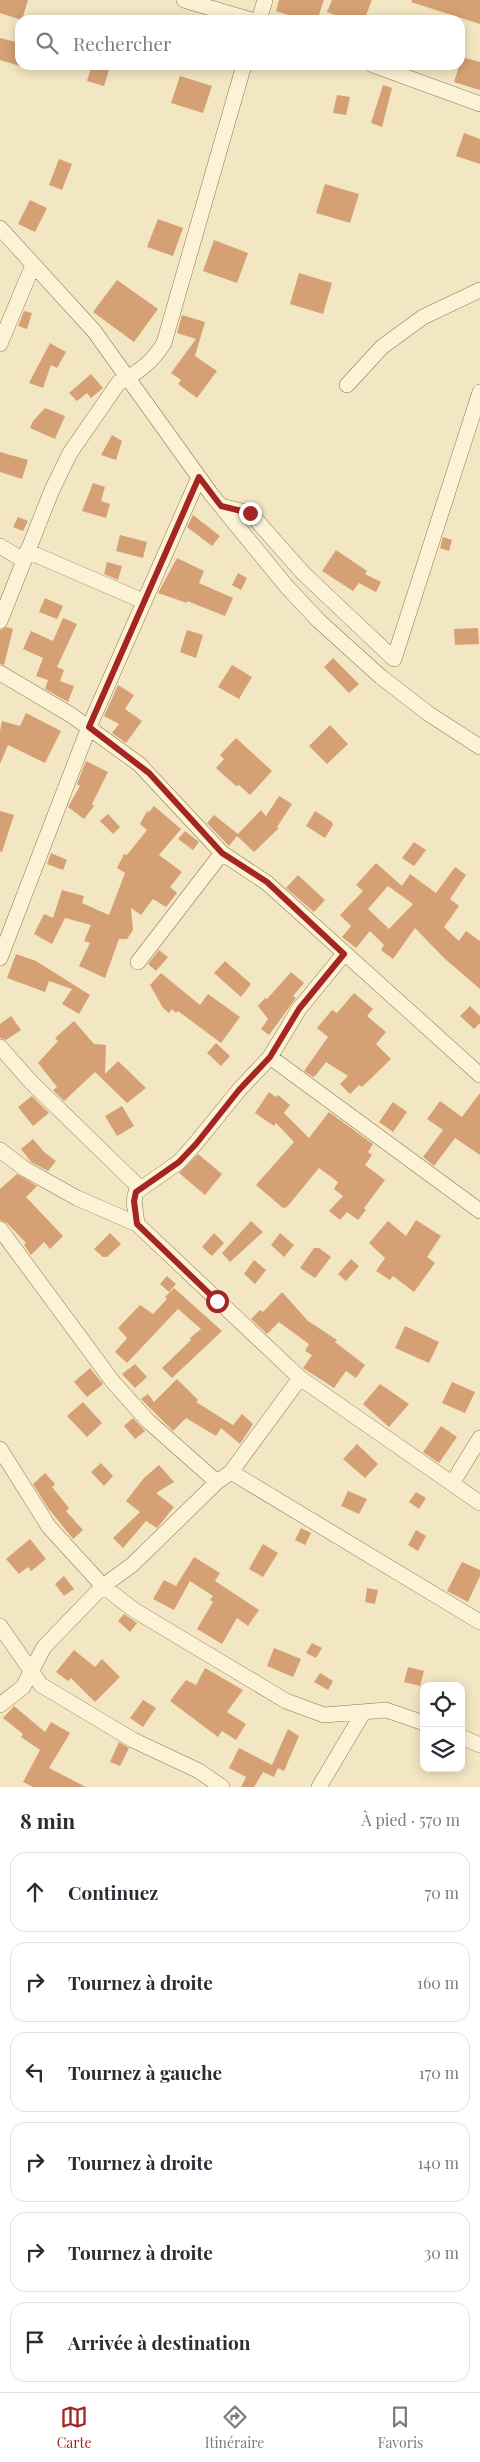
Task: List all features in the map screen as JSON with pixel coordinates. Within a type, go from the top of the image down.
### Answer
[{"type":"street","points":[[184,0],[234,15]]},
{"type":"street","points":[[260,15],[265,0]]},
{"type":"street","points":[[0,621],[25,555],[70,452],[119,382],[128,379],[158,353],[164,343],[243,70]]},
{"type":"street","points":[[387,70],[480,104]]},
{"type":"street","points":[[0,228],[94,331],[199,477],[287,587],[319,621],[381,677],[429,714],[480,748]]},
{"type":"street","points":[[0,344],[33,265]]},
{"type":"street","points":[[347,384],[382,347],[423,317],[480,290]]},
{"type":"street","points":[[221,506],[250,513],[303,572],[394,659],[480,392]]},
{"type":"street","points":[[0,958],[89,727],[199,477]]},
{"type":"street","points":[[0,546],[143,601]]},
{"type":"street","points":[[0,672],[89,727],[149,773],[222,853],[267,882],[344,954],[480,1075]]},
{"type":"street","points":[[138,962],[222,853]]},
{"type":"street","points":[[137,1224],[134,1201],[140,1188],[179,1162],[270,1057],[299,1009],[344,954]]},
{"type":"street","points":[[0,1047],[31,1082],[140,1188]]},
{"type":"street","points":[[270,1057],[480,1211]]},
{"type":"street","points":[[0,1150],[25,1169],[77,1198],[137,1224],[300,1378],[453,1482],[480,1503]]},
{"type":"street","points":[[0,1230],[114,1382],[148,1421],[217,1482]]},
{"type":"street","points":[[0,1705],[23,1687],[44,1647],[103,1586],[132,1565],[217,1482],[231,1472],[300,1378]]},
{"type":"street","points":[[453,1482],[480,1438]]},
{"type":"street","points":[[0,1449],[49,1527],[103,1586],[134,1610],[286,1701],[324,1715],[386,1710],[420,1722]]},
{"type":"street","points":[[231,1472],[480,1622]]},
{"type":"street","points":[[0,1626],[41,1685],[133,1740],[199,1771],[222,1787]]},
{"type":"street","points":[[319,1787],[363,1713]]},
{"type":"street","points":[[465,1739],[480,1745]]},
{"type":"building","points":[[0,0],[28,0],[24,15],[15,15],[15,18],[0,13]]},
{"type":"building","points":[[279,0],[324,0],[319,15],[288,15],[276,11]]},
{"type":"building","points":[[332,0],[372,0],[366,15],[335,15],[327,12]]},
{"type":"building","points":[[412,0],[480,0],[480,24],[465,19],[465,15],[452,15],[411,2]]},
{"type":"building","points":[[0,38],[15,42],[15,64],[0,60]]},
{"type":"building","points":[[465,58],[480,62],[480,90],[454,82],[458,70],[465,70]]},
{"type":"building","points":[[90,70],[109,70],[104,86],[87,81]]},
{"type":"building","points":[[180,76],[212,86],[203,113],[171,103]]},
{"type":"building","points":[[383,85],[392,88],[382,127],[371,123]]},
{"type":"building","points":[[337,95],[350,97],[346,115],[333,113]]},
{"type":"building","points":[[464,133],[480,139],[480,164],[456,156]]},
{"type":"building","points":[[59,159],[72,164],[62,190],[49,185]]},
{"type":"building","points":[[325,184],[359,194],[350,223],[316,213]]},
{"type":"building","points":[[30,200],[47,208],[35,232],[18,224]]},
{"type":"building","points":[[158,219],[183,228],[173,256],[147,247]]},
{"type":"building","points":[[214,240],[248,253],[237,283],[203,271]]},
{"type":"building","points":[[299,273],[332,283],[323,314],[290,304]]},
{"type":"building","points":[[117,280],[158,309],[134,342],[93,312]]},
{"type":"building","points":[[24,311],[32,313],[27,329],[18,326]]},
{"type":"building","points":[[182,315],[205,322],[195,356],[217,371],[197,398],[178,384],[181,380],[171,373],[196,339],[177,333]]},
{"type":"building","points":[[50,343],[66,352],[57,368],[51,365],[43,388],[29,383]]},
{"type":"building","points":[[91,374],[103,388],[91,398],[87,393],[77,401],[69,393]]},
{"type":"building","points":[[45,408],[65,416],[55,439],[30,428],[33,421]]},
{"type":"building","points":[[112,435],[122,441],[116,460],[101,455]]},
{"type":"building","points":[[0,452],[28,460],[22,479],[0,472]]},
{"type":"building","points":[[93,483],[105,487],[101,501],[110,504],[106,518],[82,511]]},
{"type":"building","points":[[193,515],[220,536],[212,546],[187,527]]},
{"type":"building","points":[[18,517],[28,521],[23,531],[13,527]]},
{"type":"building","points":[[120,535],[147,542],[143,558],[116,551]]},
{"type":"building","points":[[443,537],[452,540],[449,551],[440,548]]},
{"type":"building","points":[[336,550],[367,571],[365,574],[381,582],[376,592],[359,583],[353,591],[322,571]]},
{"type":"building","points":[[177,558],[204,571],[199,583],[233,598],[225,616],[187,601],[187,603],[158,593]]},
{"type":"building","points":[[107,562],[122,566],[118,580],[104,574]]},
{"type":"building","points":[[238,573],[247,578],[241,590],[232,585]]},
{"type":"building","points":[[45,598],[63,606],[57,619],[39,612]]},
{"type":"building","points":[[63,618],[77,624],[57,667],[64,670],[60,681],[74,686],[68,702],[45,689],[48,680],[36,676],[43,658],[23,649],[31,631],[53,641]]},
{"type":"building","points":[[7,627],[13,629],[4,665],[0,664],[0,630]]},
{"type":"building","points":[[478,628],[479,644],[455,645],[454,629]]},
{"type":"building","points":[[187,630],[203,635],[196,658],[180,652]]},
{"type":"building","points":[[333,658],[359,684],[349,693],[324,667]]},
{"type":"building","points":[[232,665],[252,677],[239,699],[218,687]]},
{"type":"building","points":[[118,685],[134,695],[125,709],[142,721],[126,743],[112,733],[119,724],[104,716]]},
{"type":"building","points":[[26,713],[61,731],[45,763],[8,745],[0,764],[0,731],[2,721],[20,726]]},
{"type":"building","points":[[330,725],[348,744],[327,764],[309,746]]},
{"type":"building","points":[[236,738],[272,771],[250,795],[239,785],[236,786],[216,768],[224,759],[220,755]]},
{"type":"building","points":[[86,761],[108,772],[92,804],[94,806],[84,819],[68,807],[80,786],[77,784]]},
{"type":"building","points":[[279,796],[292,804],[277,827],[279,828],[254,852],[237,836],[229,846],[207,823],[214,815],[238,834],[261,810],[266,816]]},
{"type":"building","points":[[154,806],[181,829],[159,855],[182,872],[170,887],[177,893],[166,907],[153,899],[141,915],[131,908],[133,930],[127,939],[119,939],[105,978],[79,966],[90,943],[84,941],[91,925],[65,918],[52,944],[34,934],[44,914],[53,918],[62,890],[84,896],[82,903],[109,915],[125,873],[117,868],[124,854],[127,855],[147,830],[140,824],[147,811],[149,812]]},
{"type":"building","points":[[0,811],[14,815],[2,852],[0,851]]},
{"type":"building","points":[[315,811],[332,822],[333,825],[325,838],[306,826]]},
{"type":"building","points":[[108,814],[120,827],[113,834],[100,821]]},
{"type":"building","points":[[185,831],[199,842],[193,850],[178,839]]},
{"type":"building","points":[[414,842],[426,850],[414,866],[402,858]]},
{"type":"building","points":[[51,853],[67,860],[63,870],[47,864]]},
{"type":"building","points":[[376,863],[402,886],[410,874],[436,893],[455,867],[466,875],[450,899],[459,906],[444,927],[459,941],[466,931],[480,941],[480,989],[444,958],[415,928],[393,959],[381,950],[384,945],[370,931],[356,948],[342,937],[351,926],[340,915],[363,891],[356,885]],"holes":[[[388,886],[413,904],[389,929],[368,909]]]},
{"type":"building","points":[[298,875],[325,900],[314,912],[286,888]]},
{"type":"building","points":[[159,950],[168,957],[156,971],[148,964]]},
{"type":"building","points":[[16,954],[36,961],[90,995],[79,1014],[62,1004],[72,989],[49,981],[45,992],[7,978]]},
{"type":"building","points":[[225,961],[251,984],[241,997],[214,973]]},
{"type":"building","points":[[291,972],[304,983],[293,996],[296,998],[269,1035],[261,1029],[268,1019],[258,1006],[265,998],[267,999]]},
{"type":"building","points":[[161,973],[200,1005],[208,994],[240,1017],[221,1043],[178,1011],[176,1013],[172,1009],[169,1013],[163,1008],[150,985]]},
{"type":"building","points":[[354,993],[373,1009],[367,1016],[386,1032],[376,1044],[391,1059],[362,1087],[359,1085],[350,1094],[340,1084],[348,1076],[326,1062],[313,1077],[304,1071],[328,1037],[317,1028],[332,1010],[337,1013]]},
{"type":"building","points":[[470,1006],[480,1016],[480,1023],[474,1029],[460,1016]]},
{"type":"building","points":[[11,1016],[21,1030],[6,1040],[0,1038],[0,1024]]},
{"type":"building","points":[[74,1021],[94,1044],[106,1045],[105,1074],[118,1061],[146,1088],[127,1103],[95,1072],[64,1101],[53,1090],[57,1087],[38,1063],[58,1041],[55,1038]]},
{"type":"building","points":[[216,1043],[230,1056],[221,1066],[207,1053]]},
{"type":"building","points":[[269,1092],[276,1097],[278,1095],[290,1105],[284,1113],[309,1138],[329,1112],[373,1144],[368,1152],[372,1155],[365,1165],[385,1180],[364,1208],[366,1210],[358,1220],[347,1212],[340,1220],[329,1211],[343,1196],[334,1189],[338,1182],[319,1168],[287,1207],[283,1208],[256,1185],[294,1142],[276,1123],[274,1126],[255,1113]]},
{"type":"building","points":[[480,1093],[480,1155],[455,1138],[434,1166],[423,1157],[443,1130],[427,1119],[440,1101],[462,1117]]},
{"type":"building","points":[[32,1096],[49,1113],[33,1126],[18,1107]]},
{"type":"building","points":[[393,1102],[407,1112],[393,1132],[379,1122]]},
{"type":"building","points":[[122,1106],[134,1126],[117,1136],[105,1116]]},
{"type":"building","points":[[33,1139],[44,1152],[56,1161],[48,1171],[31,1162],[21,1149]]},
{"type":"building","points":[[198,1154],[222,1174],[205,1195],[179,1173]]},
{"type":"building","points":[[17,1174],[37,1186],[26,1197],[63,1236],[50,1249],[44,1242],[31,1255],[24,1245],[26,1243],[7,1223],[0,1220],[0,1189]]},
{"type":"building","points":[[416,1220],[441,1236],[427,1257],[435,1263],[414,1292],[393,1276],[390,1280],[376,1271],[385,1258],[369,1243],[388,1221],[406,1236]]},
{"type":"building","points":[[251,1221],[263,1232],[230,1262],[222,1253]]},
{"type":"building","points":[[110,1233],[121,1244],[107,1257],[103,1257],[94,1249]]},
{"type":"building","points":[[214,1233],[224,1243],[212,1256],[202,1247]]},
{"type":"building","points":[[280,1233],[294,1245],[284,1257],[271,1245]]},
{"type":"building","points":[[314,1248],[319,1248],[331,1257],[315,1278],[300,1268]]},
{"type":"building","points":[[351,1259],[359,1266],[346,1281],[338,1274]]},
{"type":"building","points":[[254,1260],[266,1270],[255,1284],[244,1274]]},
{"type":"building","points":[[167,1276],[176,1284],[169,1292],[160,1284]]},
{"type":"building","points":[[174,1288],[222,1331],[172,1378],[162,1368],[201,1329],[178,1309],[127,1363],[115,1352],[127,1338],[118,1328],[140,1305],[153,1314]]},
{"type":"building","points":[[282,1292],[308,1321],[337,1340],[335,1342],[365,1365],[356,1378],[346,1371],[334,1388],[303,1368],[312,1355],[305,1351],[309,1344],[279,1322],[267,1334],[251,1319],[260,1310],[263,1312]]},
{"type":"building","points":[[405,1326],[439,1342],[429,1363],[395,1348]]},
{"type":"building","points":[[135,1364],[147,1377],[135,1388],[122,1374]]},
{"type":"building","points":[[90,1368],[103,1384],[87,1397],[74,1382]]},
{"type":"building","points":[[177,1379],[198,1400],[196,1402],[233,1425],[242,1414],[253,1424],[240,1444],[221,1428],[216,1436],[186,1418],[173,1431],[141,1399],[148,1394],[154,1402]]},
{"type":"building","points":[[452,1382],[475,1392],[465,1413],[442,1403]]},
{"type":"building","points":[[380,1384],[409,1404],[389,1427],[363,1404]]},
{"type":"building","points":[[83,1402],[102,1423],[87,1437],[67,1416]]},
{"type":"building","points":[[133,1418],[145,1431],[135,1439],[124,1426]]},
{"type":"building","points":[[441,1426],[457,1437],[439,1463],[423,1452]]},
{"type":"building","points":[[357,1444],[378,1464],[365,1478],[343,1459]]},
{"type":"building","points":[[101,1463],[113,1476],[104,1486],[91,1472]]},
{"type":"building","points":[[159,1465],[174,1482],[156,1493],[174,1507],[157,1528],[146,1521],[123,1548],[113,1538],[140,1512],[126,1501],[144,1478]]},
{"type":"building","points":[[45,1473],[55,1484],[52,1487],[69,1508],[66,1511],[83,1530],[73,1539],[48,1508],[33,1484]]},
{"type":"building","points":[[348,1491],[367,1499],[359,1514],[341,1506]]},
{"type":"building","points":[[416,1492],[426,1498],[419,1509],[409,1502]]},
{"type":"building","points":[[301,1528],[311,1533],[305,1545],[295,1540]]},
{"type":"building","points":[[416,1530],[426,1536],[418,1551],[408,1545]]},
{"type":"building","points":[[30,1539],[46,1559],[31,1571],[28,1567],[19,1574],[6,1559]]},
{"type":"building","points":[[263,1544],[278,1553],[263,1577],[249,1569]]},
{"type":"building","points":[[194,1557],[220,1573],[215,1581],[259,1610],[248,1626],[237,1618],[222,1644],[197,1629],[213,1602],[210,1600],[213,1596],[190,1581],[174,1610],[153,1599],[164,1580],[176,1586]]},
{"type":"building","points":[[462,1562],[480,1570],[480,1576],[468,1602],[447,1591]]},
{"type":"building","points":[[64,1576],[74,1589],[64,1596],[55,1584]]},
{"type":"building","points":[[367,1588],[378,1590],[375,1604],[365,1602]]},
{"type":"building","points":[[124,1614],[137,1623],[130,1632],[118,1621]]},
{"type":"building","points":[[312,1643],[322,1648],[316,1658],[306,1653]]},
{"type":"building","points":[[274,1648],[301,1659],[293,1677],[267,1666]]},
{"type":"building","points":[[74,1650],[95,1667],[102,1659],[120,1677],[95,1702],[71,1678],[68,1681],[56,1672]]},
{"type":"building","points":[[408,1667],[424,1671],[420,1686],[404,1682]]},
{"type":"building","points":[[205,1668],[243,1690],[227,1712],[246,1724],[236,1740],[222,1731],[218,1737],[170,1701],[186,1680],[196,1685]]},
{"type":"building","points":[[320,1673],[333,1681],[328,1690],[314,1682]]},
{"type":"building","points":[[143,1700],[156,1708],[143,1727],[130,1718]]},
{"type":"building","points":[[14,1706],[45,1732],[51,1722],[70,1733],[49,1768],[86,1787],[33,1787],[23,1782],[40,1750],[21,1737],[23,1734],[3,1718]]},
{"type":"building","points":[[288,1729],[299,1736],[284,1771],[278,1768],[274,1777],[263,1772],[254,1787],[241,1787],[246,1777],[229,1768],[239,1748],[272,1765]]},
{"type":"building","points":[[119,1742],[129,1748],[120,1766],[110,1762]]},
{"type":"route","points":[[217,1301],[137,1224],[134,1201],[136,1192],[179,1162],[196,1144],[239,1090],[270,1057],[299,1009],[344,954],[267,882],[222,853],[149,773],[89,727],[199,477],[221,506],[250,513]]}]
